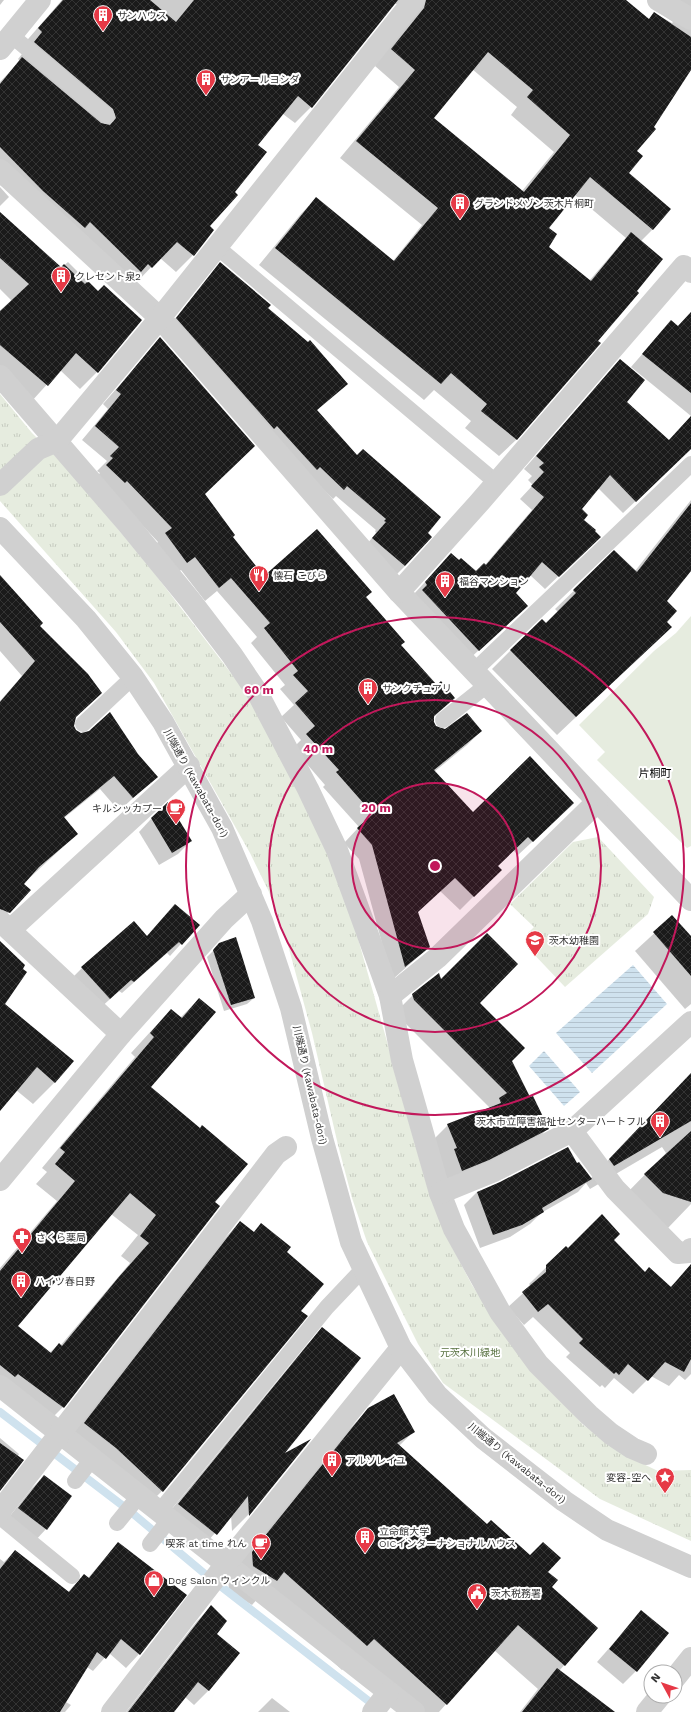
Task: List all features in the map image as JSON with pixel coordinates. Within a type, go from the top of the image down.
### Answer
[{"type":"street","points":[[6,42],[40,0]]},
{"type":"street","points":[[0,485],[38,449],[57,441],[160,318],[414,0]]},
{"type":"street","points":[[658,0],[691,19]]},
{"type":"street","points":[[0,170],[160,318],[398,592],[691,900]]},
{"type":"street","points":[[398,592],[497,482],[684,266],[691,272]]},
{"type":"street","points":[[0,376],[57,441],[190,600],[232,655],[257,692],[305,782],[337,850],[390,996],[402,1060],[440,1193],[454,1229],[475,1270],[500,1312],[538,1364],[589,1416],[632,1448],[646,1454]]},
{"type":"street","name":"川端通り (Kawabata-dori)","points":[[0,528],[86,619],[133,677],[163,722],[222,828],[251,894],[291,1008],[322,1138],[351,1242],[401,1348],[437,1395],[483,1438],[564,1501],[607,1530],[691,1567]]},
{"type":"street","points":[[121,1034],[5,925],[188,766]]},
{"type":"street","points":[[390,996],[437,958],[597,802]]},
{"type":"street","points":[[0,1180],[121,1034],[224,919],[251,894]]},
{"type":"street","points":[[440,1193],[494,1171],[572,1130],[691,1022]]},
{"type":"street","points":[[572,1130],[615,1189],[678,1252],[690,1256]]},
{"type":"street","points":[[0,1511],[53,1445],[276,1154],[286,1146]]},
{"type":"street","points":[[112,1712],[218,1575],[401,1348]]},
{"type":"street","points":[[0,1386],[53,1445],[92,1459],[139,1496],[164,1516],[218,1575],[381,1702],[414,1712]]},
{"type":"street","points":[[683,1668],[691,1658]]},
{"type":"street","points":[[647,1712],[654,1704]]},
{"type":"lane","points":[[6,42],[108,116]]},
{"type":"lane","points":[[217,247],[497,482]]},
{"type":"lane","points":[[443,720],[480,678],[691,464]]},
{"type":"lane","points":[[83,724],[133,677]]},
{"type":"lane","points":[[150,1544],[164,1516],[327,1307],[363,1268]]},
{"type":"lane","points":[[75,1481],[92,1459]]},
{"type":"lane","points":[[118,1523],[139,1496]]},
{"type":"lane","points":[[0,1517],[72,1576]]},
{"type":"green space","name":"元茨木川緑地","points":[[0,394],[32,433],[70,471],[155,574],[250,698],[299,793],[329,857],[355,928],[432,1201],[450,1243],[472,1285],[496,1321],[523,1357],[583,1425],[635,1460],[658,1471],[691,1470],[691,1541],[600,1499],[443,1383],[418,1344],[367,1242],[352,1198],[312,1033],[286,938],[269,892],[250,853],[154,683],[116,632],[0,501]]},
{"type":"green space","points":[[691,616],[691,846],[687,848],[597,760],[605,752],[579,725],[654,651],[676,633]]},
{"type":"green space","points":[[598,837],[654,897],[648,914],[565,987],[528,948],[535,941],[528,933],[534,927],[510,904],[573,842]]},
{"type":"water","points":[[633,965],[667,1004],[592,1073],[556,1033]]},
{"type":"water","points":[[544,1051],[580,1092],[564,1106],[529,1066]]},
{"type":"building","points":[[63,0],[150,0],[176,22],[194,0],[398,0],[312,108],[298,96],[258,145],[267,152],[235,192],[238,195],[210,226],[214,230],[194,256],[177,242],[152,268],[148,264],[141,272],[90,222],[85,228],[43,191],[0,147],[0,84],[22,57],[101,123],[110,125],[116,118],[113,109],[34,42],[42,32],[38,28]]},
{"type":"building","points":[[426,0],[626,0],[649,19],[654,12],[691,37],[691,70],[654,127],[656,129],[637,151],[643,156],[629,173],[671,209],[653,230],[590,177],[549,228],[557,234],[549,247],[591,281],[631,232],[663,259],[637,291],[639,293],[598,341],[601,343],[517,440],[481,411],[487,404],[451,373],[441,384],[275,248],[316,197],[394,261],[438,208],[356,141],[415,70],[391,49],[424,8]],"holes":[[[488,52],[533,90],[527,97],[570,135],[524,192],[434,118]]]},
{"type":"building","points":[[0,212],[61,267],[64,264],[85,284],[88,281],[98,291],[104,285],[142,320],[98,373],[76,353],[48,386],[0,345],[0,311],[29,284],[0,258]]},
{"type":"building","points":[[220,262],[271,305],[268,308],[308,342],[310,340],[348,384],[317,410],[357,455],[363,449],[441,517],[428,533],[432,537],[405,566],[372,538],[386,522],[384,521],[386,519],[347,486],[344,490],[320,467],[317,470],[277,426],[274,429],[176,318]]},
{"type":"building","points":[[691,312],[691,393],[642,354],[671,320],[678,326]]},
{"type":"building","points":[[160,337],[255,446],[205,494],[235,535],[233,537],[264,576],[317,529],[372,592],[366,597],[405,642],[401,645],[437,685],[441,681],[455,698],[434,716],[436,726],[445,729],[467,713],[482,731],[434,770],[473,812],[530,756],[574,803],[533,842],[528,837],[498,866],[502,870],[474,897],[455,878],[418,912],[430,947],[405,967],[372,845],[357,828],[373,814],[336,772],[339,770],[306,734],[315,726],[295,703],[308,691],[293,675],[298,671],[264,628],[270,623],[231,578],[219,588],[195,557],[187,563],[165,533],[172,528],[127,481],[125,483],[106,465],[113,458],[110,456],[119,447],[95,426],[121,394],[116,390]]},
{"type":"building","points":[[620,359],[645,380],[627,402],[669,440],[691,416],[691,449],[636,502],[610,475],[582,509],[588,515],[584,520],[596,530],[595,531],[601,537],[559,577],[542,562],[516,593],[528,606],[479,651],[422,590],[427,585],[425,582],[451,553],[459,560],[461,558],[476,571],[484,563],[486,565],[544,497],[531,486],[544,472],[539,467],[544,463],[536,456]]},
{"type":"building","points":[[691,503],[691,571],[667,601],[677,611],[667,622],[672,627],[576,717],[510,650],[542,619],[546,623],[576,593],[573,590],[614,550],[637,572]]},
{"type":"building","points":[[0,575],[43,623],[40,626],[88,674],[102,693],[76,717],[74,726],[76,730],[81,733],[89,731],[110,712],[138,754],[158,777],[133,798],[114,776],[64,817],[78,834],[39,867],[24,884],[31,890],[10,913],[0,909],[0,702],[35,661],[0,622]]},
{"type":"building","points":[[168,802],[192,841],[172,853],[151,818]]},
{"type":"building","points":[[175,904],[200,925],[182,945],[179,942],[134,982],[131,980],[110,999],[81,967],[134,921],[147,936]]},
{"type":"building","points":[[672,915],[691,936],[691,976],[653,932]]},
{"type":"building","points":[[487,933],[518,964],[480,1003],[525,1048],[512,1061],[530,1097],[533,1096],[549,1129],[489,1160],[462,1171],[454,1149],[457,1148],[447,1124],[501,1103],[499,1098],[507,1093],[414,1000],[412,994],[439,973],[441,979]]},
{"type":"building","points":[[236,937],[255,998],[231,1005],[213,950],[219,943]]},
{"type":"building","points":[[0,941],[25,965],[23,969],[27,972],[5,1004],[74,1061],[55,1083],[37,1067],[0,1111]]},
{"type":"building","points":[[199,998],[216,1012],[151,1087],[200,1128],[202,1125],[248,1164],[215,1202],[220,1206],[64,1408],[18,1374],[15,1377],[0,1365],[0,1271],[75,1181],[55,1164],[65,1152],[60,1148],[154,1037],[150,1033],[171,1009],[182,1018]],"holes":[[[130,1193],[156,1215],[140,1236],[149,1243],[62,1346],[59,1343],[51,1353],[18,1326]]]},
{"type":"building","points":[[691,1073],[691,1121],[614,1166],[609,1159]]},
{"type":"building","points":[[691,1131],[691,1202],[663,1193],[644,1174]]},
{"type":"building","points":[[568,1147],[577,1163],[579,1162],[592,1179],[542,1208],[544,1212],[522,1225],[493,1235],[477,1192],[500,1182]]},
{"type":"building","points":[[602,1214],[620,1234],[614,1240],[645,1272],[649,1267],[671,1287],[691,1264],[691,1359],[684,1372],[665,1362],[648,1381],[628,1364],[619,1375],[616,1372],[614,1374],[579,1343],[583,1339],[548,1304],[538,1312],[522,1292],[546,1272],[546,1265],[566,1246],[568,1248]]},
{"type":"building","points":[[240,1221],[254,1232],[261,1223],[291,1247],[287,1252],[324,1284],[301,1311],[308,1316],[163,1492],[116,1448],[84,1423]]},
{"type":"building","points":[[322,1327],[361,1358],[285,1453],[311,1439],[249,1516],[248,1496],[217,1535],[178,1504]]},
{"type":"building","points":[[394,1394],[415,1432],[397,1443],[487,1524],[491,1520],[530,1555],[543,1542],[561,1558],[548,1572],[558,1580],[552,1587],[598,1628],[565,1666],[518,1625],[447,1705],[374,1639],[367,1646],[284,1572],[277,1581],[253,1566],[252,1552],[368,1408]]},
{"type":"building","points":[[0,1443],[24,1460],[0,1491]]},
{"type":"building","points":[[44,1475],[72,1496],[47,1530],[18,1508]]},
{"type":"building","points":[[118,1542],[187,1595],[140,1655],[121,1639],[106,1659],[97,1652],[60,1712],[0,1712],[0,1569],[15,1550],[69,1592],[84,1574],[89,1578]]},
{"type":"building","points":[[211,1605],[227,1621],[217,1634],[240,1653],[209,1691],[198,1682],[174,1712],[128,1712]]},
{"type":"building","points":[[641,1610],[669,1633],[637,1672],[609,1649]]},
{"type":"building","points":[[557,1668],[615,1712],[522,1712]]},
{"type":"waterway","points":[[0,1412],[131,1512],[205,1574],[375,1706]]},
{"type":"place","name":"サンハウス","points":[[103,32]]},
{"type":"place","name":"サンアールヨシダ","points":[[206,96]]},
{"type":"place","name":"グランドメゾン茨木片桐町","points":[[460,220]]},
{"type":"place","name":"クレセント泉2","points":[[61,293]]},
{"type":"place","name":"懐石 こびら","points":[[259,592]]},
{"type":"place","name":"福谷マンション","points":[[445,598]]},
{"type":"place","name":"サンクチュアリ","points":[[368,705]]},
{"type":"place","name":"キルシッカプー","points":[[176,825]]},
{"type":"place","name":"茨木幼稚園","points":[[535,957]]},
{"type":"place","name":"茨木市立障害福祉センターハートフル","points":[[660,1138]]},
{"type":"place","name":"さくら薬局","points":[[22,1254]]},
{"type":"place","name":"ハイツ春日野","points":[[21,1298]]},
{"type":"place","name":"アルソレイユ","points":[[332,1477]]},
{"type":"place","name":"変容-空へ","points":[[665,1494]]},
{"type":"place","name":"立命館大学 OICインターナショナルハウス","points":[[365,1554]]},
{"type":"place","name":"喫茶 at time れん","points":[[261,1560]]},
{"type":"place","name":"Dog Salon ウィンクル","points":[[154,1597]]},
{"type":"place","name":"茨木税務署","points":[[477,1610]]},
{"type":"district","name":"片桐町","points":[[655,773]]}]
